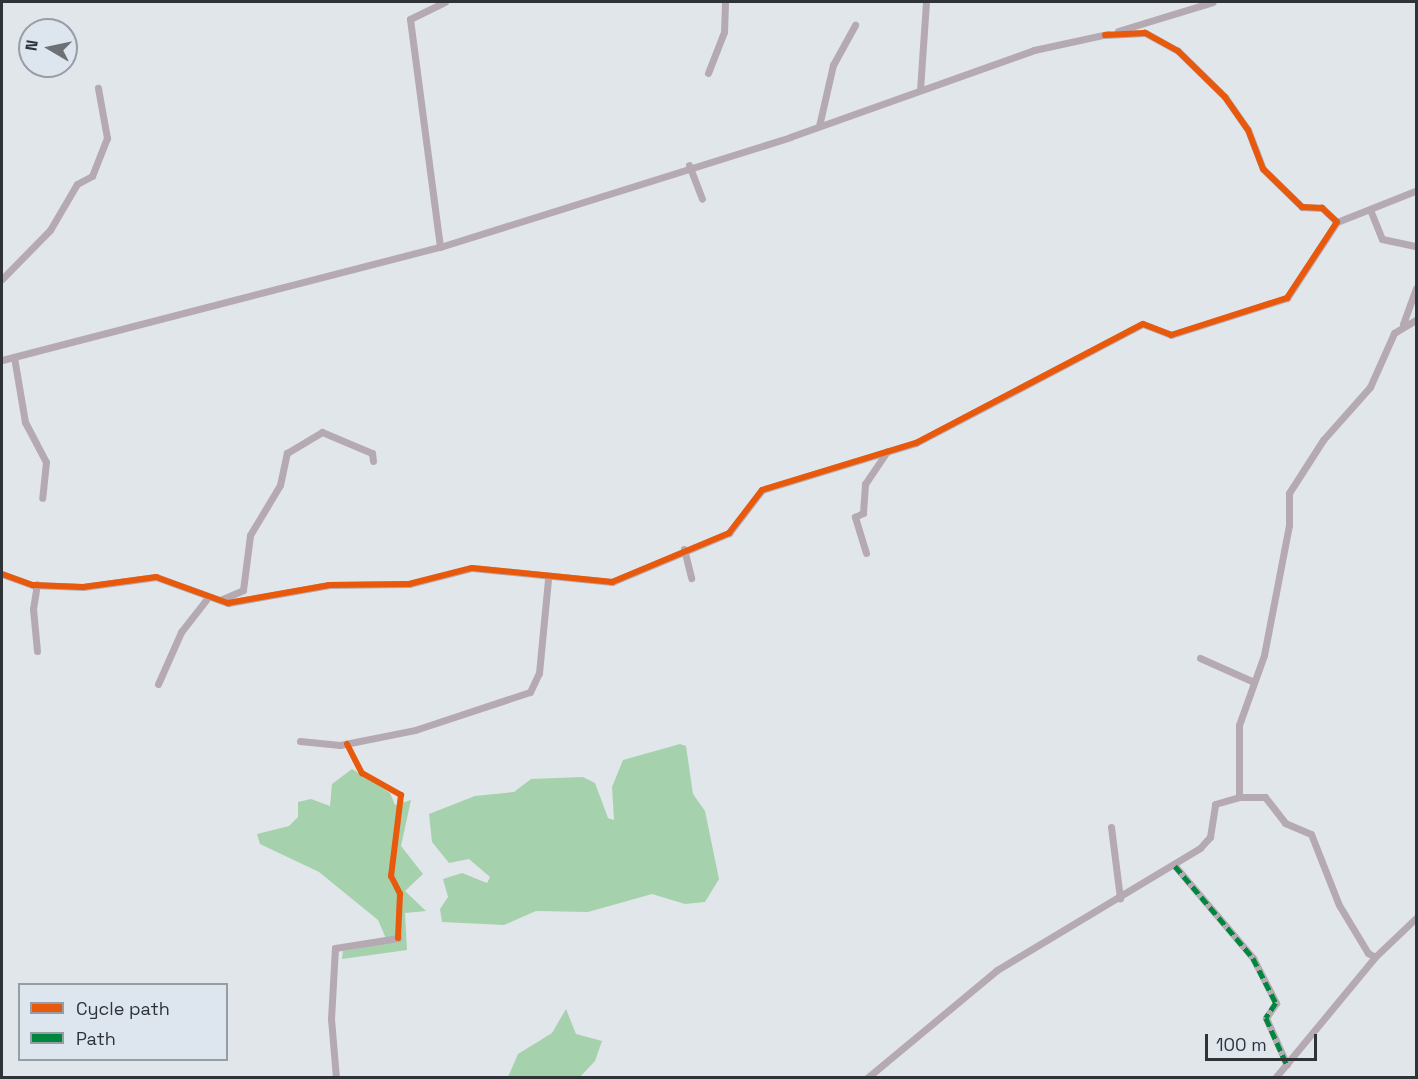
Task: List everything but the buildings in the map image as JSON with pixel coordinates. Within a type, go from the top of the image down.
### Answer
[{"type":"street","points":[[440,247],[410,19],[445,2]]},
{"type":"street","points":[[708,73],[724,32],[725,2]]},
{"type":"street","points":[[920,90],[926,2]]},
{"type":"street","points":[[2,360],[440,247],[689,165],[819,126],[1034,50],[1105,35],[1214,2]]},
{"type":"street","points":[[819,126],[833,65],[855,25]]},
{"type":"street","points":[[1105,35],[1145,33],[1178,51],[1225,97],[1248,130],[1263,169],[1302,207],[1322,208],[1336,222]]},
{"type":"street","points":[[2,279],[50,230],[77,184],[92,176],[107,134],[98,88]]},
{"type":"street","points":[[689,165],[702,199]]},
{"type":"street","points":[[2,574],[37,585],[101,587],[156,577],[215,602],[329,585],[409,584],[472,568],[548,579],[619,581],[684,549],[729,533],[762,490],[886,452],[972,418],[1052,369],[1143,324],[1171,335],[1287,298],[1336,222],[1371,212],[1415,191]]},
{"type":"street","points":[[1371,212],[1386,242],[1416,246]]},
{"type":"street","points":[[1239,797],[1239,725],[1254,682],[1280,575],[1292,486],[1323,440],[1370,387],[1403,324],[1416,288]]},
{"type":"street","points":[[1403,324],[1416,320]]},
{"type":"street","points":[[14,357],[26,422],[46,462],[42,498]]},
{"type":"street","points":[[215,602],[243,590],[250,535],[280,484],[287,453],[322,432],[374,454],[373,461]]},
{"type":"street","points":[[866,553],[855,517],[863,513],[865,484],[886,452]]},
{"type":"street","points":[[684,549],[691,578]]},
{"type":"street","points":[[300,741],[340,745],[416,730],[507,705],[530,692],[538,673],[548,579]]},
{"type":"street","points":[[37,585],[33,609],[37,651]]},
{"type":"street","points":[[158,684],[181,632],[206,600]]},
{"type":"street","points":[[1200,658],[1254,682]]},
{"type":"street","points":[[867,1077],[997,970],[1175,866],[1209,837],[1215,804],[1239,797],[1265,797],[1285,823],[1311,834],[1339,905],[1375,957]]},
{"type":"street","points":[[1111,827],[1120,898]]},
{"type":"street","points":[[1175,866],[1261,972],[1276,1006],[1266,1018],[1287,1065]]},
{"type":"street","points":[[1275,1077],[1375,957],[1416,918]]},
{"type":"street","points":[[336,1077],[331,1019],[335,948],[398,938]]},
{"type":"green space","points":[[680,744],[686,746],[693,794],[705,811],[719,879],[705,902],[685,904],[652,894],[588,912],[536,911],[504,925],[442,922],[440,909],[448,897],[443,879],[462,873],[487,883],[490,877],[469,859],[449,863],[432,842],[429,814],[475,796],[514,792],[531,779],[583,777],[595,783],[608,818],[614,820],[612,787],[623,760]]},
{"type":"green space","points":[[352,769],[390,793],[395,805],[411,800],[401,846],[423,874],[405,891],[426,911],[405,913],[407,950],[342,959],[343,951],[388,943],[378,920],[319,872],[260,844],[257,834],[289,826],[298,817],[298,802],[311,799],[330,806],[332,784]]},
{"type":"green space","points":[[566,1009],[576,1034],[602,1041],[595,1061],[580,1077],[508,1077],[518,1054],[552,1033]]},
{"type":"marked path","points":[[1175,866],[1253,958],[1276,1003],[1266,1018],[1287,1065]]},
{"type":"cycle path","points":[[2,574],[33,585],[83,587],[156,577],[228,603],[329,585],[409,584],[472,568],[612,582],[729,533],[762,490],[916,443],[1143,324],[1171,335],[1287,298],[1337,222],[1322,208],[1302,207],[1263,169],[1248,130],[1225,97],[1178,51],[1145,33],[1105,35]]},
{"type":"cycle path","points":[[347,744],[362,773],[401,795],[391,876],[400,894],[398,938]]}]
